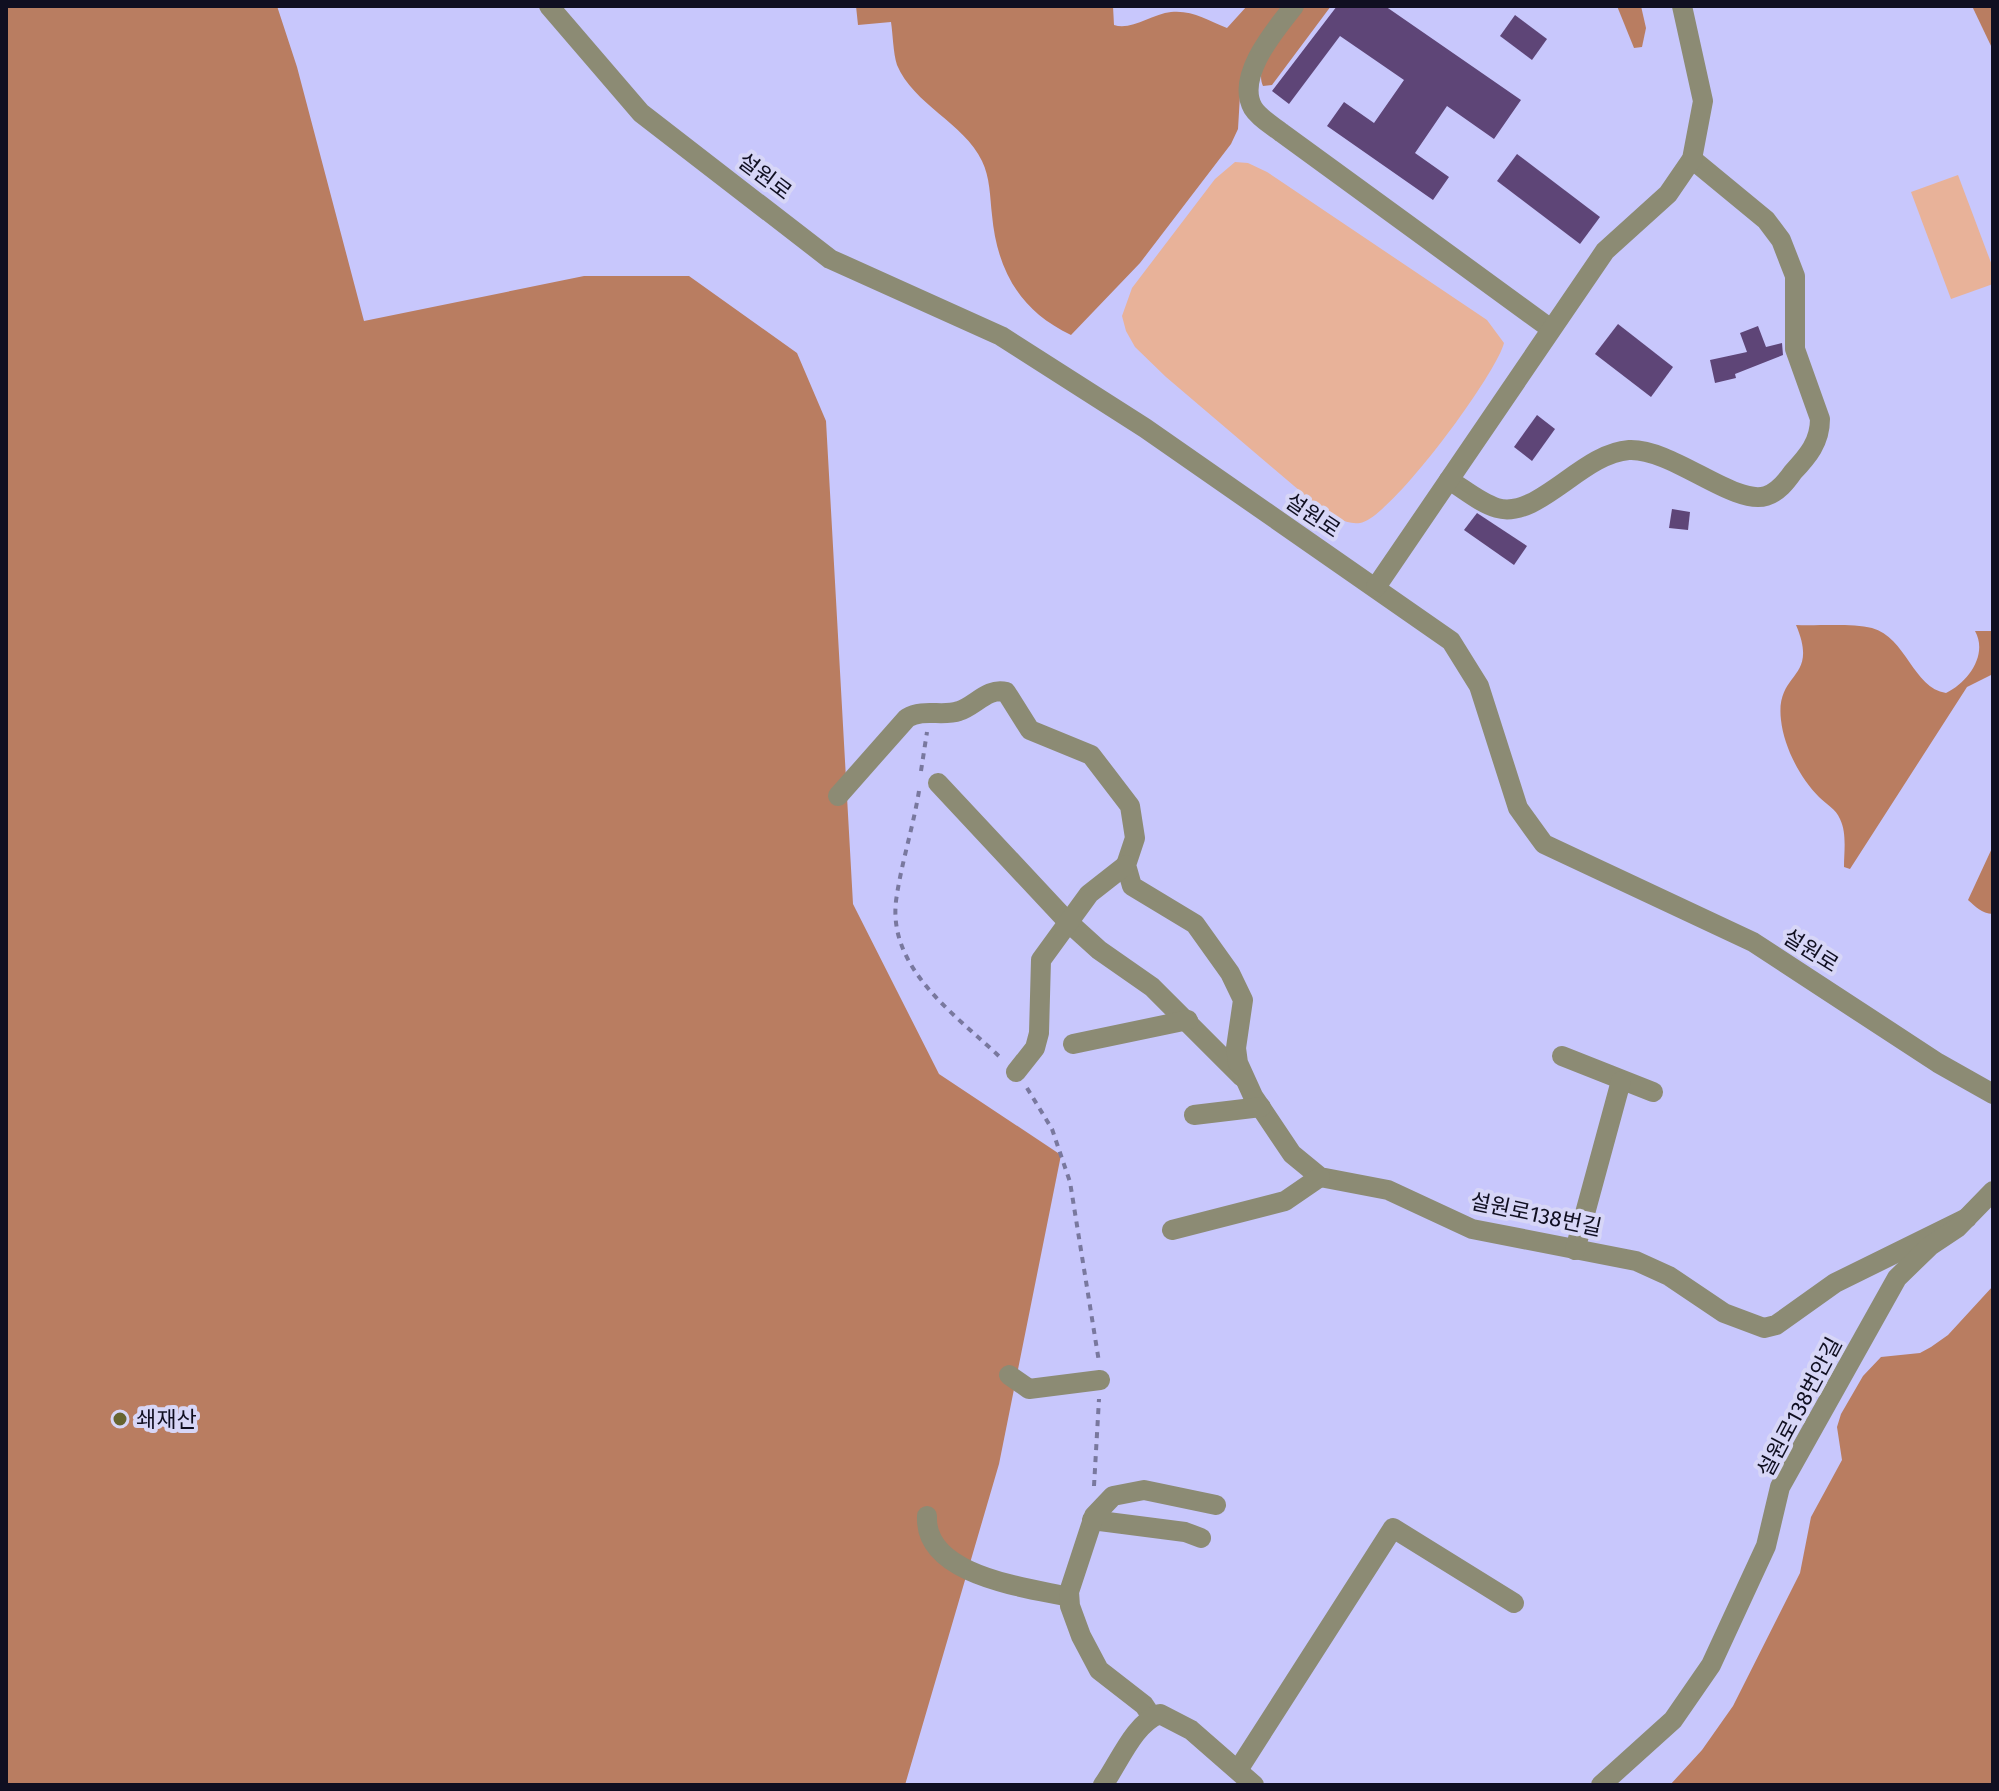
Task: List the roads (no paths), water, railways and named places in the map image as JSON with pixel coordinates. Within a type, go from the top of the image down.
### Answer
[{"type":"street","name":"설원로","points":[[549,6],[641,113],[830,259],[1001,336],[1145,428],[1451,641],[1469,664],[1487,708],[1518,808],[1544,844],[1753,942],[1925,1055],[1993,1094]]},
{"type":"street","points":[[1294,6],[1257,61],[1249,91],[1253,107],[1282,133],[1551,329]]},
{"type":"street","points":[[1376,587],[1605,251],[1668,194],[1692,159],[1703,101],[1682,6]]},
{"type":"street","points":[[1449,480],[1496,508],[1508,509],[1535,501],[1601,457],[1633,450],[1672,461],[1743,496],[1757,498],[1769,495],[1782,486],[1807,456],[1820,431],[1820,419],[1795,349],[1796,297],[1790,258],[1766,220],[1692,159]]},
{"type":"street","points":[[838,796],[907,718],[930,712],[959,711],[1001,690],[1011,698],[1024,723],[1036,734],[1091,755],[1130,806],[1135,838],[1126,865],[1089,894],[1041,960],[1039,1033],[1035,1048],[1016,1072]]},
{"type":"street","points":[[938,783],[1067,921],[1099,950],[1152,987],[1247,1082]]},
{"type":"street","points":[[1126,865],[1132,886],[1195,924],[1239,987],[1243,1000],[1236,1048],[1247,1082],[1292,1154],[1320,1177],[1285,1201],[1172,1230]]},
{"type":"street","points":[[1073,1044],[1188,1020]]},
{"type":"street","points":[[1562,1056],[1653,1092]]},
{"type":"street","points":[[1575,1250],[1621,1081]]},
{"type":"street","points":[[1194,1115],[1261,1107]]},
{"type":"street","name":"설원로138번길","points":[[1320,1177],[1388,1190],[1472,1229],[1636,1261],[1669,1276],[1724,1313],[1764,1328],[1776,1325],[1835,1283],[1967,1218]]},
{"type":"street","name":"설원로138번안길","points":[[1601,1785],[1673,1720],[1711,1665],[1766,1546],[1780,1487],[1897,1278],[1967,1218],[1993,1191]]},
{"type":"street","points":[[1009,1375],[1029,1389],[1100,1380]]},
{"type":"street","points":[[1152,1717],[1144,1705],[1099,1670],[1081,1636],[1069,1597],[1092,1520],[1103,1502],[1130,1490],[1144,1490],[1216,1505]]},
{"type":"street","points":[[927,1516],[928,1537],[934,1547],[963,1567],[991,1579],[1069,1597]]},
{"type":"street","points":[[1092,1520],[1185,1532],[1201,1538]]},
{"type":"street","points":[[1238,1770],[1393,1528],[1514,1603]]},
{"type":"street","points":[[1103,1785],[1152,1717],[1160,1714],[1180,1723],[1254,1785]]},
{"type":"place","name":"쇄재산","points":[[120,1419]]}]
